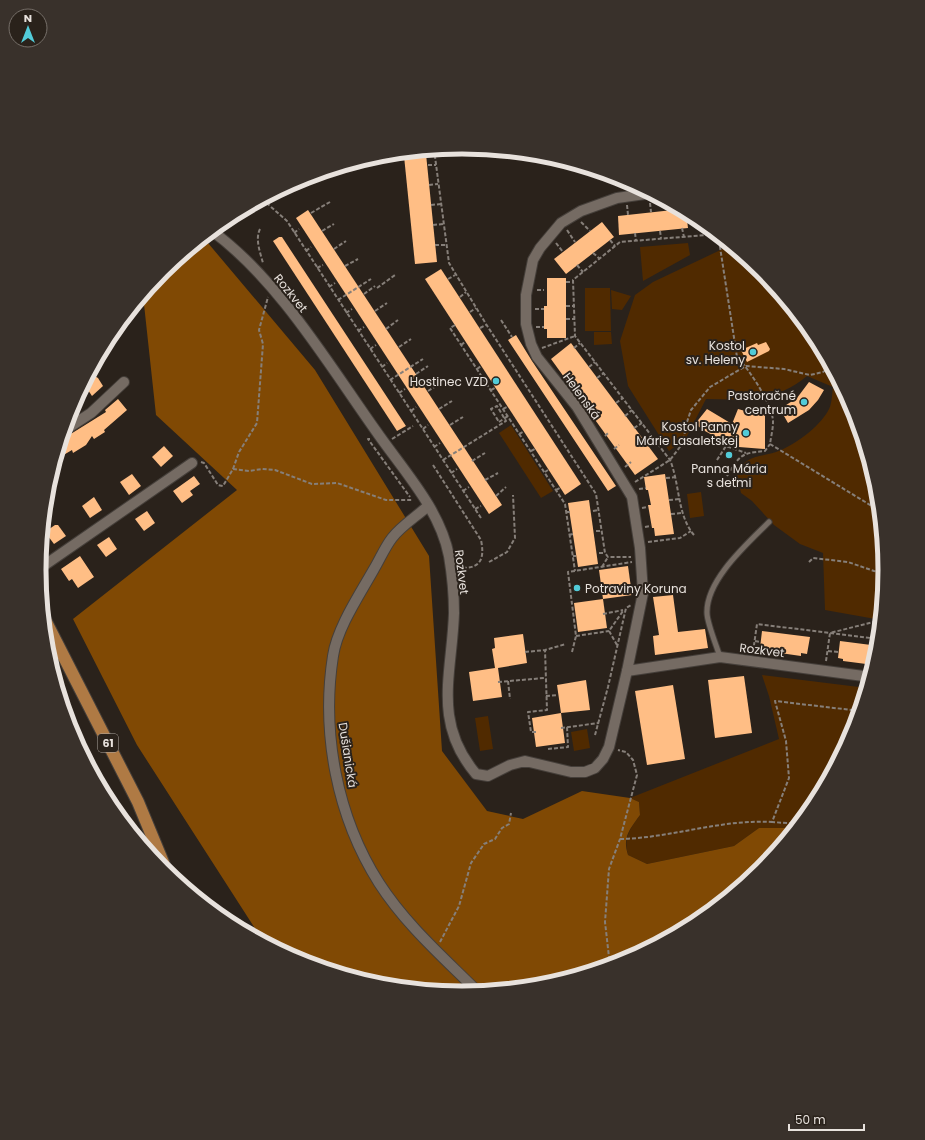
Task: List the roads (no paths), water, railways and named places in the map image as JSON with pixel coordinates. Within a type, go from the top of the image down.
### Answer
[{"type":"main road","name":"61","points":[[51,629],[138,802],[161,858]]},
{"type":"street","name":"Helenská","points":[[624,684],[628,671],[643,593],[642,545],[632,497],[577,407],[537,357],[526,324],[526,295],[533,260],[540,248],[561,223],[581,211],[617,198],[643,194]]},
{"type":"street","name":"Rozkvet","points":[[216,235],[241,256],[270,288],[318,349],[428,506],[442,531],[449,557],[454,613],[447,677],[446,705],[453,733],[465,762],[476,774],[488,776],[510,765],[525,762],[571,772],[585,772],[595,768],[603,760],[609,747],[624,684]]},
{"type":"street","points":[[72,425],[90,413],[124,382]]},
{"type":"street","points":[[46,564],[192,463]]},
{"type":"street","name":"Dušianická","points":[[428,506],[392,537],[352,606],[333,655],[329,716],[336,774],[348,818],[364,856],[397,907],[434,949],[472,986]]},
{"type":"street","name":"Rozkvet","points":[[628,671],[720,657],[865,676]]},
{"type":"lane","points":[[720,657],[706,614],[713,586],[752,538],[769,522]]},
{"type":"place","name":"Kostol sv. Heleny","points":[[753,352]]},
{"type":"place","name":"Hostinec VZD","points":[[496,381]]},
{"type":"place","name":"Pastoračné centrum","points":[[804,402]]},
{"type":"place","name":"Kostol Panny Márie Lasaletskej","points":[[746,433]]},
{"type":"place","name":"Panna Mária s deťmi","points":[[729,455]]},
{"type":"place","name":"Potraviny Koruna","points":[[577,588]]}]
